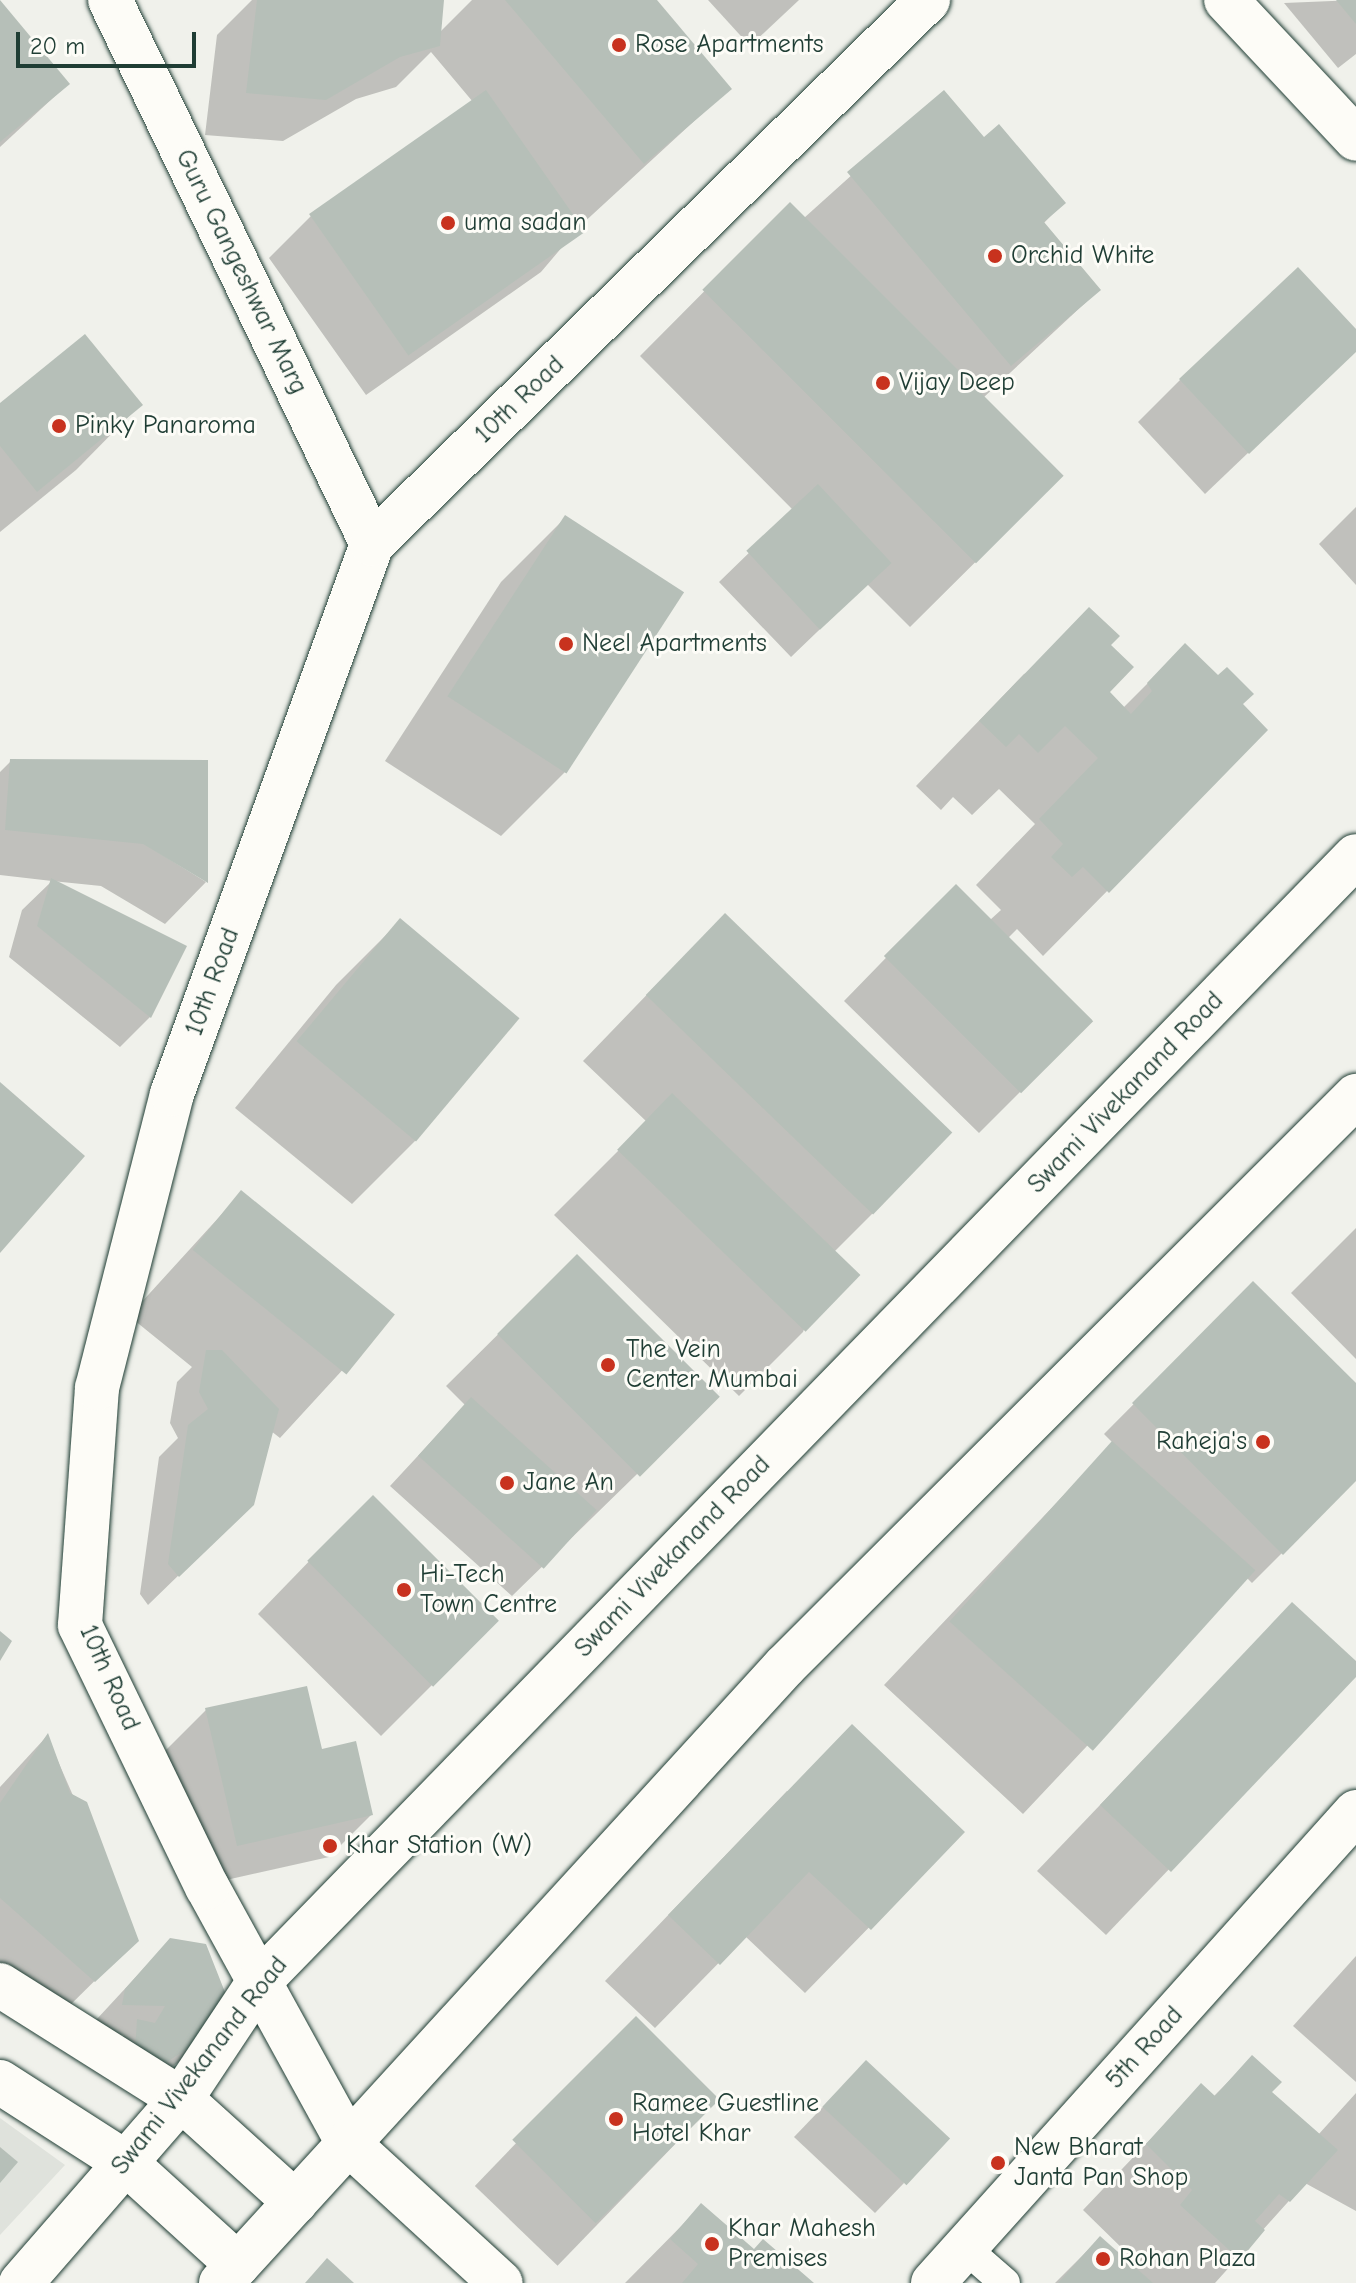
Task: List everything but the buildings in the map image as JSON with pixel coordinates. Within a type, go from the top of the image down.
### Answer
[{"type":"street","name":"Guru Gangeshwar Marg","points":[[110,0],[372,544]]},
{"type":"street","name":"10th Road","points":[[501,2283],[348,2143],[258,1983],[80,1625],[97,1388],[172,1094],[372,544],[928,0]]},
{"type":"street","points":[[1226,0],[1356,139]]},
{"type":"street","name":"Swami Vivekanand Road","points":[[21,2283],[181,2099],[258,1983],[1356,856]]},
{"type":"street","points":[[0,2082],[126,2163],[230,2274],[785,1666],[1356,1096]]},
{"type":"street","name":"5th Road","points":[[933,2283],[1356,1812]]},
{"type":"street","points":[[0,1985],[181,2099],[295,2202]]},
{"type":"lane","points":[[965,2248],[1005,2283]]},
{"type":"shaded area","points":[[0,2118],[65,2165],[0,2235]]},
{"type":"place","name":"Rose Apartments","points":[[619,45]]},
{"type":"place","name":"uma sadan","points":[[448,223]]},
{"type":"place","name":"Orchid White","points":[[995,256]]},
{"type":"place","name":"Vijay Deep","points":[[883,383]]},
{"type":"place","name":"Pinky Panaroma","points":[[59,426]]},
{"type":"place","name":"Neel Apartments","points":[[566,644]]},
{"type":"place","name":"The Vein Center Mumbai","points":[[608,1365]]},
{"type":"place","name":"Raheja's","points":[[1263,1442]]},
{"type":"place","name":"Jane An","points":[[507,1483]]},
{"type":"place","name":"Hi-Tech Town Centre","points":[[404,1590]]},
{"type":"place","name":"Khar Station (W)","points":[[330,1846]]},
{"type":"place","name":"Ramee Guestline Hotel Khar","points":[[616,2119]]},
{"type":"place","name":"New Bharat Janta Pan Shop","points":[[998,2163]]},
{"type":"place","name":"Khar Mahesh Premises","points":[[712,2244]]},
{"type":"place","name":"Rohan Plaza","points":[[1103,2259]]}]
